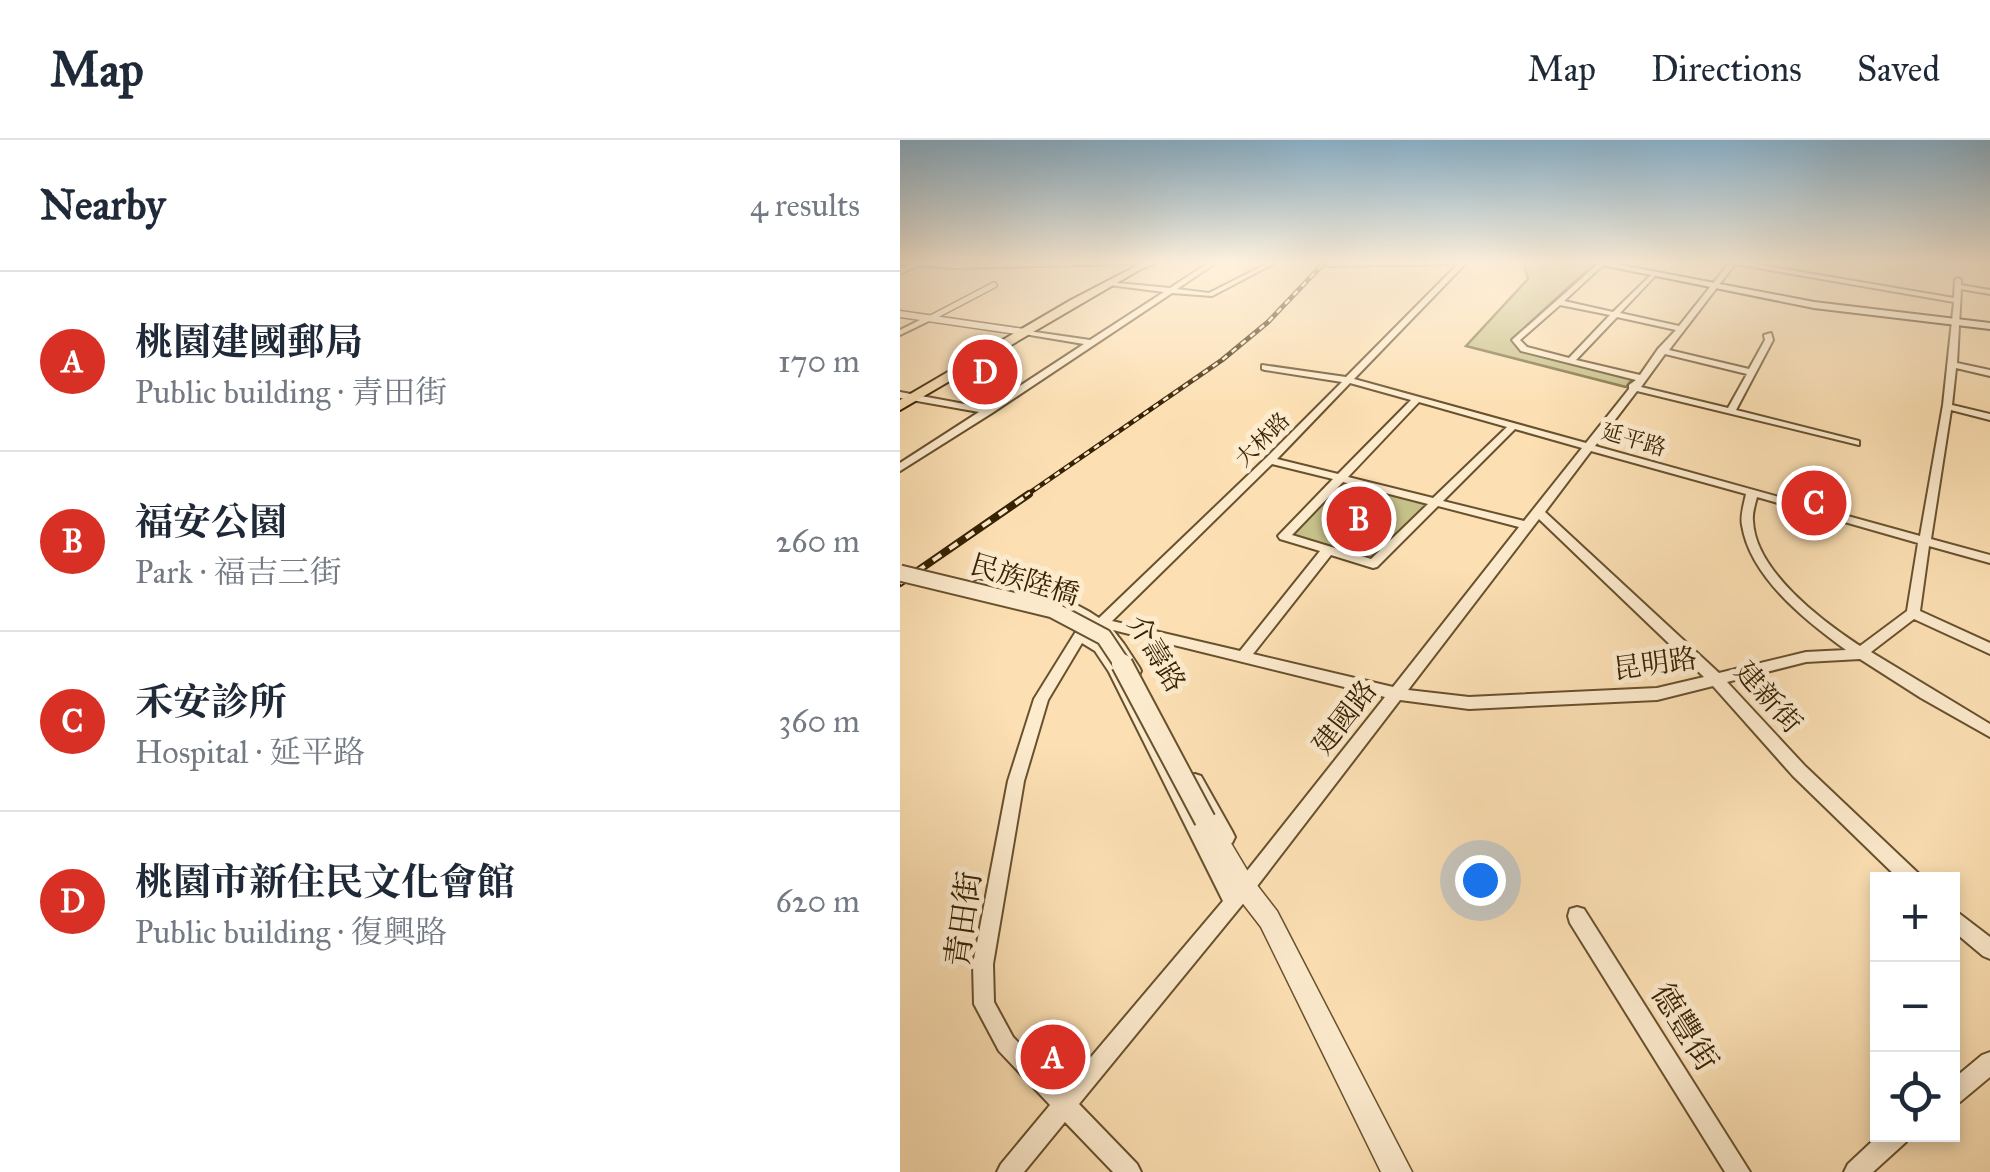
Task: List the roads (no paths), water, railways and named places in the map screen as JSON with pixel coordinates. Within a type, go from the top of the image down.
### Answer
[{"type":"main road","points":[[905,400],[1061,310]]},
{"type":"main road","points":[[1858,310],[1990,326]]},
{"type":"street","points":[[900,333],[946,310]]},
{"type":"street","points":[[900,468],[1139,310]]},
{"type":"street","name":"大林路","points":[[1080,636],[1102,623],[1270,460],[1416,310]]},
{"type":"street","points":[[1549,310],[1516,340],[1524,349],[1571,360],[1731,412],[1856,443]]},
{"type":"street","points":[[1596,310],[1679,328]]},
{"type":"street","points":[[1571,360],[1618,310]]},
{"type":"street","name":"建國路","points":[[1008,1172],[1243,891],[1540,513],[1693,310]]},
{"type":"street","points":[[1858,654],[1913,613],[1922,539],[1947,406],[1958,310]]},
{"type":"street","points":[[900,314],[1089,342]]},
{"type":"street","points":[[1731,412],[1770,340],[1768,334]]},
{"type":"street","points":[[1662,351],[1750,372]]},
{"type":"street","points":[[1950,364],[1990,373]]},
{"type":"street","name":"延平路","points":[[1265,367],[1349,380],[1990,558]]},
{"type":"street","points":[[905,400],[989,411]]},
{"type":"street","points":[[1417,400],[1284,536],[1372,564],[1513,426]]},
{"type":"street","points":[[1947,406],[1990,417]]},
{"type":"street","points":[[1270,460],[1528,526]]},
{"type":"street","points":[[1752,493],[1747,527],[1761,560],[1822,624],[1858,654],[1990,731]]},
{"type":"street","name":"建新街","points":[[1540,513],[1717,680],[1799,771],[1905,872]]},
{"type":"street","points":[[1243,657],[1328,550]]},
{"type":"street","name":"民族陸橋","points":[[900,572],[1054,610],[1104,637],[1128,673],[1205,820]]},
{"type":"street","name":"介壽路","points":[[921,572],[1067,604],[1102,623],[1121,646],[1243,891]]},
{"type":"street","points":[[1913,613],[1990,650]]},
{"type":"street","name":"昆明路","points":[[1102,623],[1397,694],[1469,703],[1657,694],[1806,657],[1858,654]]},
{"type":"street","name":"介壽路","points":[[1080,636],[1100,647],[1115,669],[1243,891],[1269,919],[1397,1172]]},
{"type":"street","name":"青田街","points":[[1080,636],[1040,699],[1016,780],[983,964],[984,1004],[1006,1044],[1130,1172]]},
{"type":"street","name":"介壽路","points":[[1205,820],[1243,891]]},
{"type":"street","name":"德豐街","points":[[1576,916],[1738,1172]]},
{"type":"street","points":[[1960,924],[1990,950]]},
{"type":"street","points":[[1960,1087],[1990,1063]]},
{"type":"street","points":[[1856,1172],[1889,1142]]},
{"type":"railway","points":[[1025,496],[1222,360],[1279,310]]},
{"type":"railway","points":[[900,583],[1029,494]]},
{"type":"place","name":"桃園市新住民文化會館","points":[[985,372]]},
{"type":"place","name":"禾安診所","points":[[1814,503]]},
{"type":"place","name":"福安公園","points":[[1359,519]]},
{"type":"place","name":"桃園建國郵局","points":[[1053,1057]]}]
